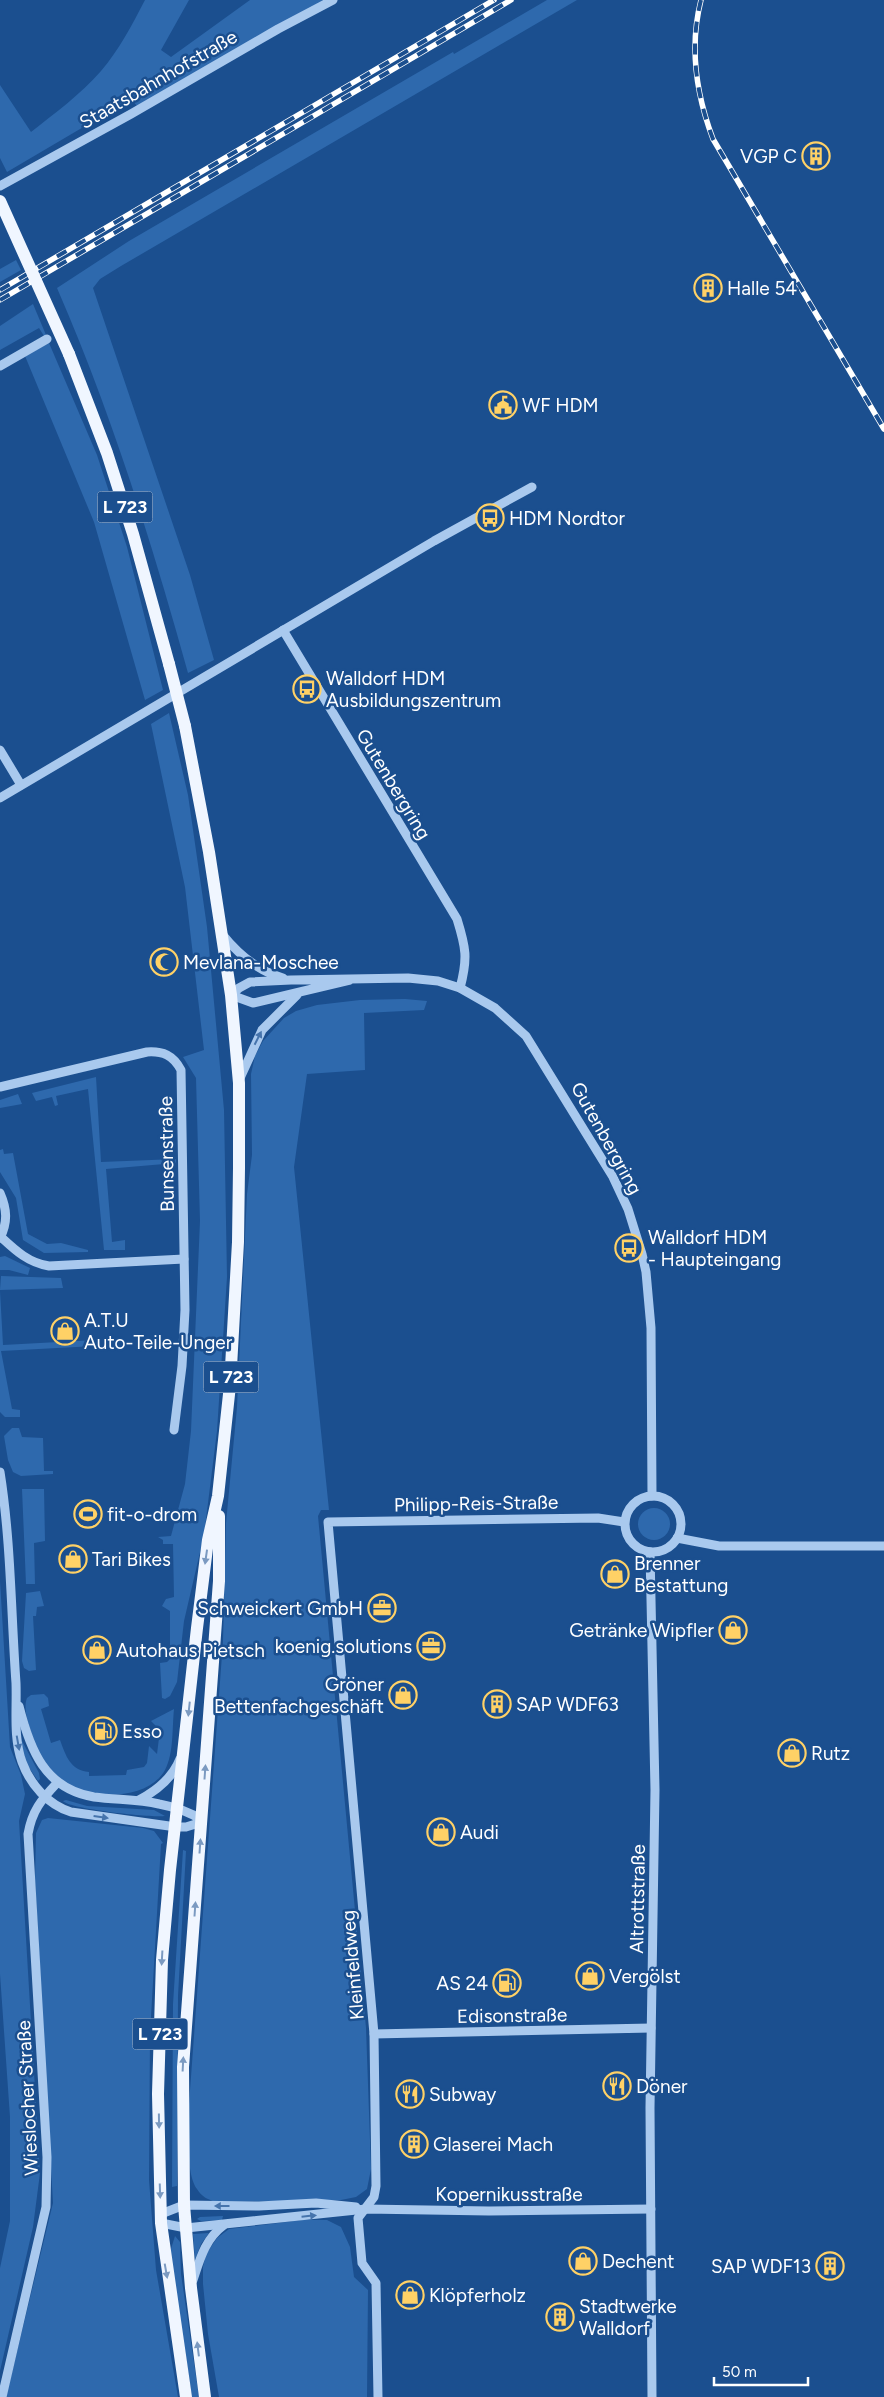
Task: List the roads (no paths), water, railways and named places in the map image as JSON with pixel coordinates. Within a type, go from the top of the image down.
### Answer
[{"type":"main road","name":"L 723","points":[[0,201],[69,354],[107,453],[125,507],[169,664],[184,726],[209,852],[231,995],[238,1083],[238,1258],[230,1385],[218,1496],[202,1585],[170,1870],[162,1960],[158,2094],[161,2219],[186,2397]]},
{"type":"main road","name":"L 723","points":[[205,2397],[190,2288],[184,2205],[183,2067],[219,1582],[218,1496]]},
{"type":"street","name":"Staatsbahnhofstraße","points":[[0,186],[333,0]]},
{"type":"street","points":[[0,366],[47,339]]},
{"type":"street","points":[[0,798],[434,541],[532,487]]},
{"type":"street","name":"Gutenbergring","points":[[283,630],[457,919],[466,948],[466,966],[460,988]]},
{"type":"street","points":[[0,750],[21,785]]},
{"type":"street","points":[[221,932],[231,946],[253,964],[272,975],[291,980]]},
{"type":"street","name":"Gutenbergring","points":[[231,995],[250,982],[408,978],[438,981],[460,988],[495,1008],[526,1036],[613,1177],[628,1209],[646,1272],[651,1346],[652,1496]]},
{"type":"street","name":"Gutenbergring","points":[[231,995],[253,1003],[350,980]]},
{"type":"street","points":[[238,1083],[262,1030],[299,993]]},
{"type":"street","name":"Bunsenstraße","points":[[0,1087],[147,1052],[160,1051],[176,1061],[180,1070],[185,1310],[174,1430]]},
{"type":"street","points":[[0,1193],[5,1206],[6,1218],[0,1237],[24,1257],[37,1264],[50,1266],[184,1259]]},
{"type":"street","points":[[0,1472],[9,1566],[16,1694],[16,1736],[22,1762],[34,1785],[44,1796],[62,1809],[83,1815],[176,1827],[186,1827],[202,1821]]},
{"type":"street","points":[[652,1496],[671,1502],[677,1510],[681,1529],[677,1538],[666,1549],[650,1552],[640,1549],[631,1542],[625,1533],[624,1522],[626,1513],[636,1500],[652,1496]]},
{"type":"street","name":"Philipp-Reis-Straße","points":[[328,1522],[598,1518],[624,1522]]},
{"type":"street","name":"Kleinfeldweg","points":[[328,1522],[374,2034],[376,2186],[374,2197],[358,2218],[362,2263],[376,2283],[378,2397]]},
{"type":"street","points":[[677,1538],[719,1546],[884,1546]]},
{"type":"street","name":"Altrottstraße","points":[[650,1552],[655,1790],[651,2028],[652,2397]]},
{"type":"street","points":[[16,1694],[25,1730],[32,1746],[44,1769],[57,1783],[77,1793],[139,1800],[177,1808],[202,1821]]},
{"type":"street","points":[[139,1800],[151,1794],[163,1784],[178,1766],[185,1749]]},
{"type":"street","name":"Wieslocher Straße","points":[[2,2397],[46,2207],[47,2157],[28,1834],[31,1818],[37,1805],[57,1783]]},
{"type":"street","name":"Edisonstraße","points":[[374,2034],[651,2028]]},
{"type":"street","name":"Kopernikusstraße","points":[[161,2219],[184,2205],[260,2206],[316,2203],[366,2209],[489,2211],[651,2209]]},
{"type":"street","name":"Kopernikusstraße","points":[[161,2219],[186,2228],[366,2209]]},
{"type":"street","points":[[190,2288],[206,2244],[215,2232],[224,2225]]},
{"type":"railway","points":[[0,290],[494,0]]},
{"type":"railway","points":[[0,300],[511,0]]},
{"type":"railway","points":[[701,0],[695,35],[696,70],[702,105],[713,139],[884,429]]},
{"type":"place","name":"VGP C","points":[[816,156]]},
{"type":"place","name":"Halle 54","points":[[708,288]]},
{"type":"place","name":"WF HDM","points":[[503,405]]},
{"type":"place","name":"HDM Nordtor","points":[[490,518]]},
{"type":"place","name":"Walldorf HDM Ausbildungszentrum","points":[[307,689]]},
{"type":"place","name":"Mevlana-Moschee","points":[[164,962]]},
{"type":"place","name":"Walldorf HDM - Haupteingang","points":[[629,1248]]},
{"type":"place","name":"A.T.U Auto-Teile-Unger","points":[[65,1331]]},
{"type":"place","name":"fit-o-drom","points":[[88,1514]]},
{"type":"place","name":"Tari Bikes","points":[[73,1559]]},
{"type":"place","name":"Brenner Bestattung","points":[[615,1574]]},
{"type":"place","name":"Schweickert GmbH","points":[[382,1608]]},
{"type":"place","name":"Getränke Wipfler","points":[[733,1630]]},
{"type":"place","name":"koenig.solutions","points":[[431,1646]]},
{"type":"place","name":"Autohaus Pietsch","points":[[97,1650]]},
{"type":"place","name":"Gröner Bettenfachgeschäft","points":[[403,1695]]},
{"type":"place","name":"SAP WDF63","points":[[497,1704]]},
{"type":"place","name":"Esso","points":[[103,1731]]},
{"type":"place","name":"Rutz","points":[[792,1753]]},
{"type":"place","name":"Audi","points":[[441,1832]]},
{"type":"place","name":"Vergölst","points":[[590,1976]]},
{"type":"place","name":"AS 24","points":[[507,1983]]},
{"type":"place","name":"Döner","points":[[617,2086]]},
{"type":"place","name":"Subway","points":[[410,2094]]},
{"type":"place","name":"Glaserei Mach","points":[[414,2144]]},
{"type":"place","name":"Dechent","points":[[583,2261]]},
{"type":"place","name":"SAP WDF13","points":[[830,2266]]},
{"type":"place","name":"Klöpferholz","points":[[410,2295]]},
{"type":"place","name":"Stadtwerke Walldorf","points":[[560,2317]]}]
